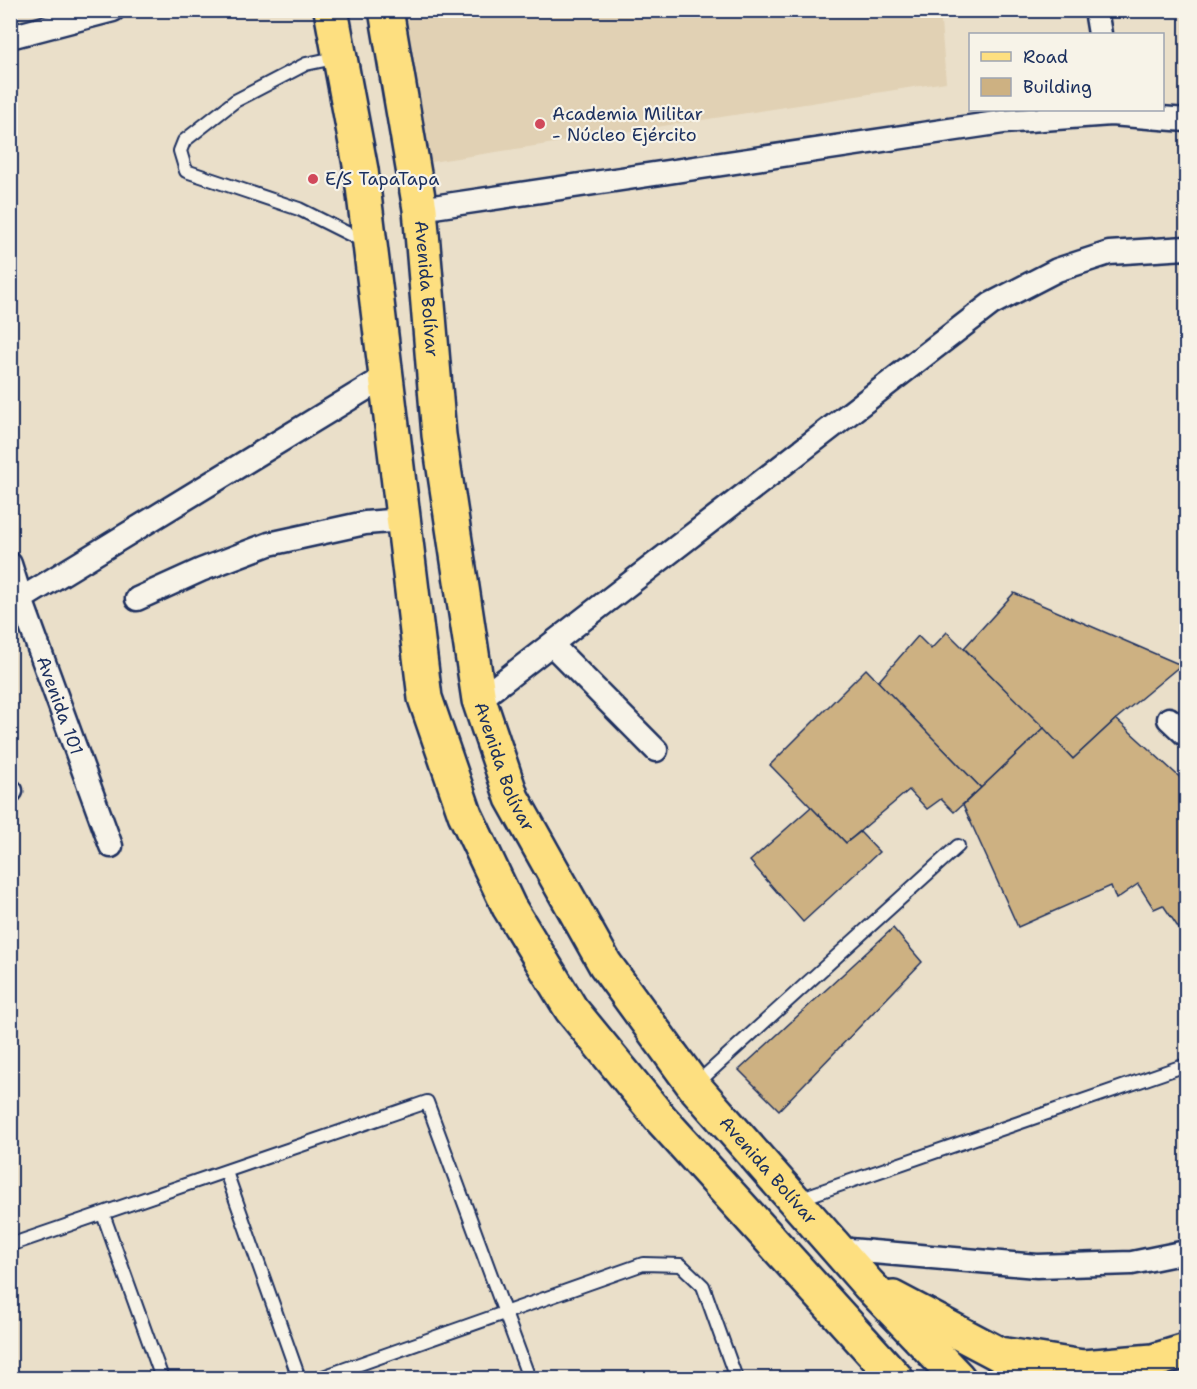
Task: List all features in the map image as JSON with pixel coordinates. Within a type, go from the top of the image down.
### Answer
[{"type":"main road","points":[[331,10],[361,170],[425,698],[465,814],[509,907],[579,1018],[661,1119],[896,1378]]},
{"type":"main road","name":"Avenida Bolívar","points":[[386,10],[420,208],[439,435],[479,700],[512,798],[605,964],[694,1086],[951,1376]]},
{"type":"main road","points":[[868,1284],[999,1354],[1083,1367],[1153,1361],[1186,1351]]},
{"type":"street","points":[[10,38],[113,10]]},
{"type":"street","points":[[1096,10],[1100,33]]},
{"type":"street","points":[[420,208],[1003,122],[1111,112],[1186,120]]},
{"type":"street","points":[[479,700],[991,304],[1057,270],[1109,253],[1186,248]]},
{"type":"street","points":[[21,598],[386,376]]},
{"type":"street","points":[[137,599],[201,570],[269,544],[364,523],[403,520]]},
{"type":"street","name":"Avenida 101","points":[[10,564],[111,846]]},
{"type":"street","points":[[552,645],[656,750]]},
{"type":"street","points":[[1169,719],[1186,735]]},
{"type":"street","points":[[838,1249],[1037,1266],[1132,1263],[1186,1252]]},
{"type":"lane","points":[[340,57],[306,64],[235,101],[184,141],[180,151],[186,171],[299,209],[370,244]]},
{"type":"lane","points":[[694,1086],[958,846]]},
{"type":"lane","points":[[795,1201],[1186,1065]]},
{"type":"lane","points":[[10,1245],[427,1102],[529,1378]]},
{"type":"lane","points":[[226,1172],[299,1378]]},
{"type":"lane","points":[[103,1214],[162,1378]]},
{"type":"lane","points":[[320,1378],[643,1264],[681,1265],[703,1286],[736,1378]]},
{"type":"shaded area","name":"Academia Militar - Núcleo Ejército","points":[[376,11],[940,11],[946,82],[412,165]]},
{"type":"building","points":[[1014,593],[1181,665],[1116,719],[1073,759],[964,648]]},
{"type":"building","points":[[947,632],[1044,728],[981,788],[878,682],[918,636],[931,649]]},
{"type":"building","points":[[866,669],[981,788],[954,812],[941,799],[927,809],[909,790],[846,843],[770,765]]},
{"type":"building","points":[[1116,719],[1186,783],[1186,939],[1163,905],[1154,909],[1138,884],[1116,899],[1111,886],[1018,927],[963,805],[1044,728],[1073,759]]},
{"type":"building","points":[[811,807],[846,843],[860,832],[879,852],[803,922],[750,861]]},
{"type":"building","points":[[893,928],[922,962],[779,1110],[739,1070]]},
{"type":"place","name":"Academia Militar - Núcleo Ejército","points":[[540,124]]},
{"type":"place","name":"E/S TapaTapa","points":[[313,179]]}]
